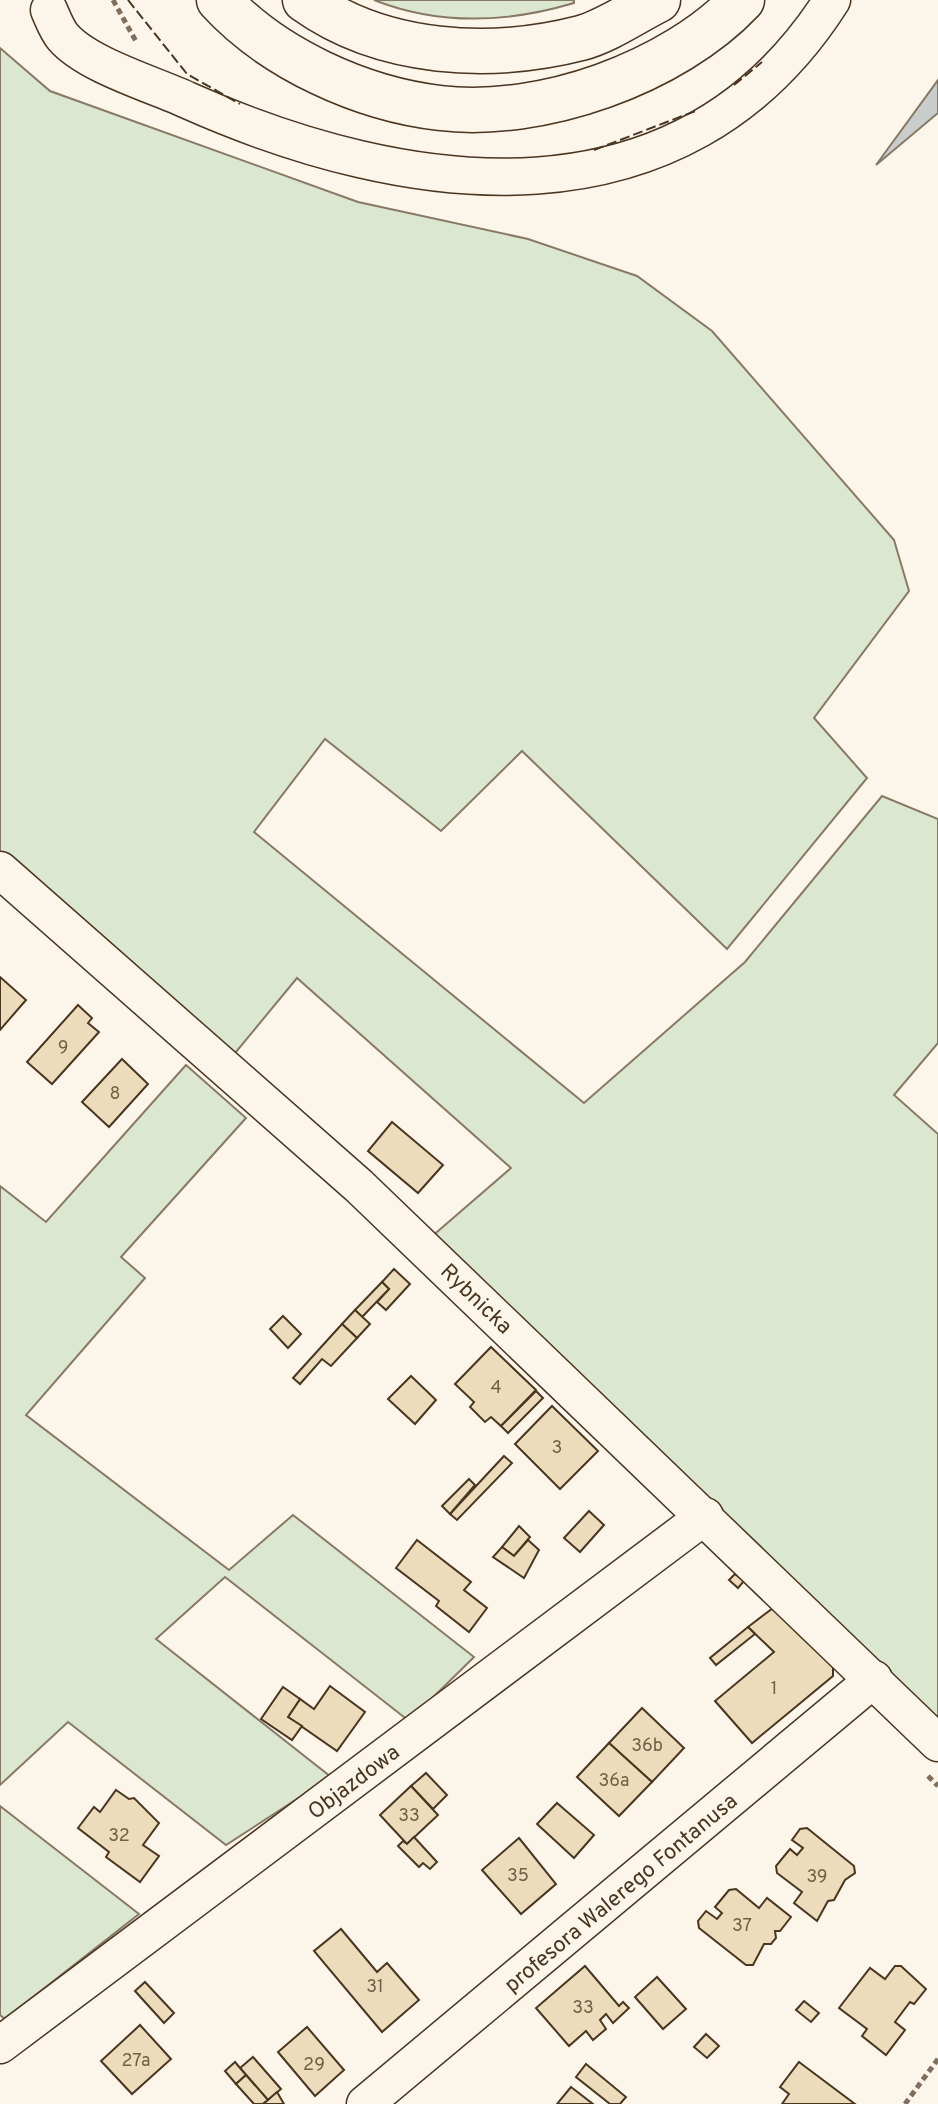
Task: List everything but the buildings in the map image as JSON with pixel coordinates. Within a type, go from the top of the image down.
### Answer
[{"type":"highway","points":[[219,0],[285,53],[353,87],[441,108],[528,106],[606,85],[683,49],[742,0]]},
{"type":"highway","points":[[305,0],[372,35],[447,50],[522,49],[584,37],[658,0]]},
{"type":"street","points":[[49,10],[62,36],[84,53],[219,114],[343,155],[457,177],[526,179],[610,165],[687,137],[762,88],[806,40],[832,0]]},
{"type":"street","name":"Rybnicka","points":[[0,870],[359,1186],[938,1743]]},
{"type":"street","name":"Objazdowa","points":[[0,2045],[705,1516]]},
{"type":"street","name":"profesora Walerego Fontanusa","points":[[365,2104],[874,1679]]},
{"type":"path","points":[[905,2104],[938,2059]]},
{"type":"green space","points":[[374,0],[574,0],[574,3],[524,15],[474,19],[424,14]]},
{"type":"green space","points":[[0,48],[50,91],[358,202],[528,239],[637,276],[712,331],[894,540],[909,591],[814,718],[867,778],[727,949],[522,751],[441,831],[325,739],[254,832],[584,1103],[745,962],[882,796],[938,819],[938,1043],[894,1095],[938,1134],[938,1722],[430,1238],[511,1168],[297,978],[231,1058],[0,857]]},
{"type":"green space","points":[[186,1065],[246,1118],[121,1257],[145,1278],[26,1415],[229,1570],[293,1515],[474,1657],[409,1721],[225,1577],[156,1639],[331,1777],[226,1845],[68,1722],[0,1785],[0,1186],[46,1222]]},
{"type":"green space","points":[[0,1806],[139,1914],[5,2019],[0,2015]]},
{"type":"shaded area","points":[[938,80],[938,113],[876,165]]},
{"type":"fence","points":[[128,0],[187,74],[240,104]]},
{"type":"fence","points":[[734,85],[762,62]]},
{"type":"fence","points":[[594,150],[698,110]]}]
